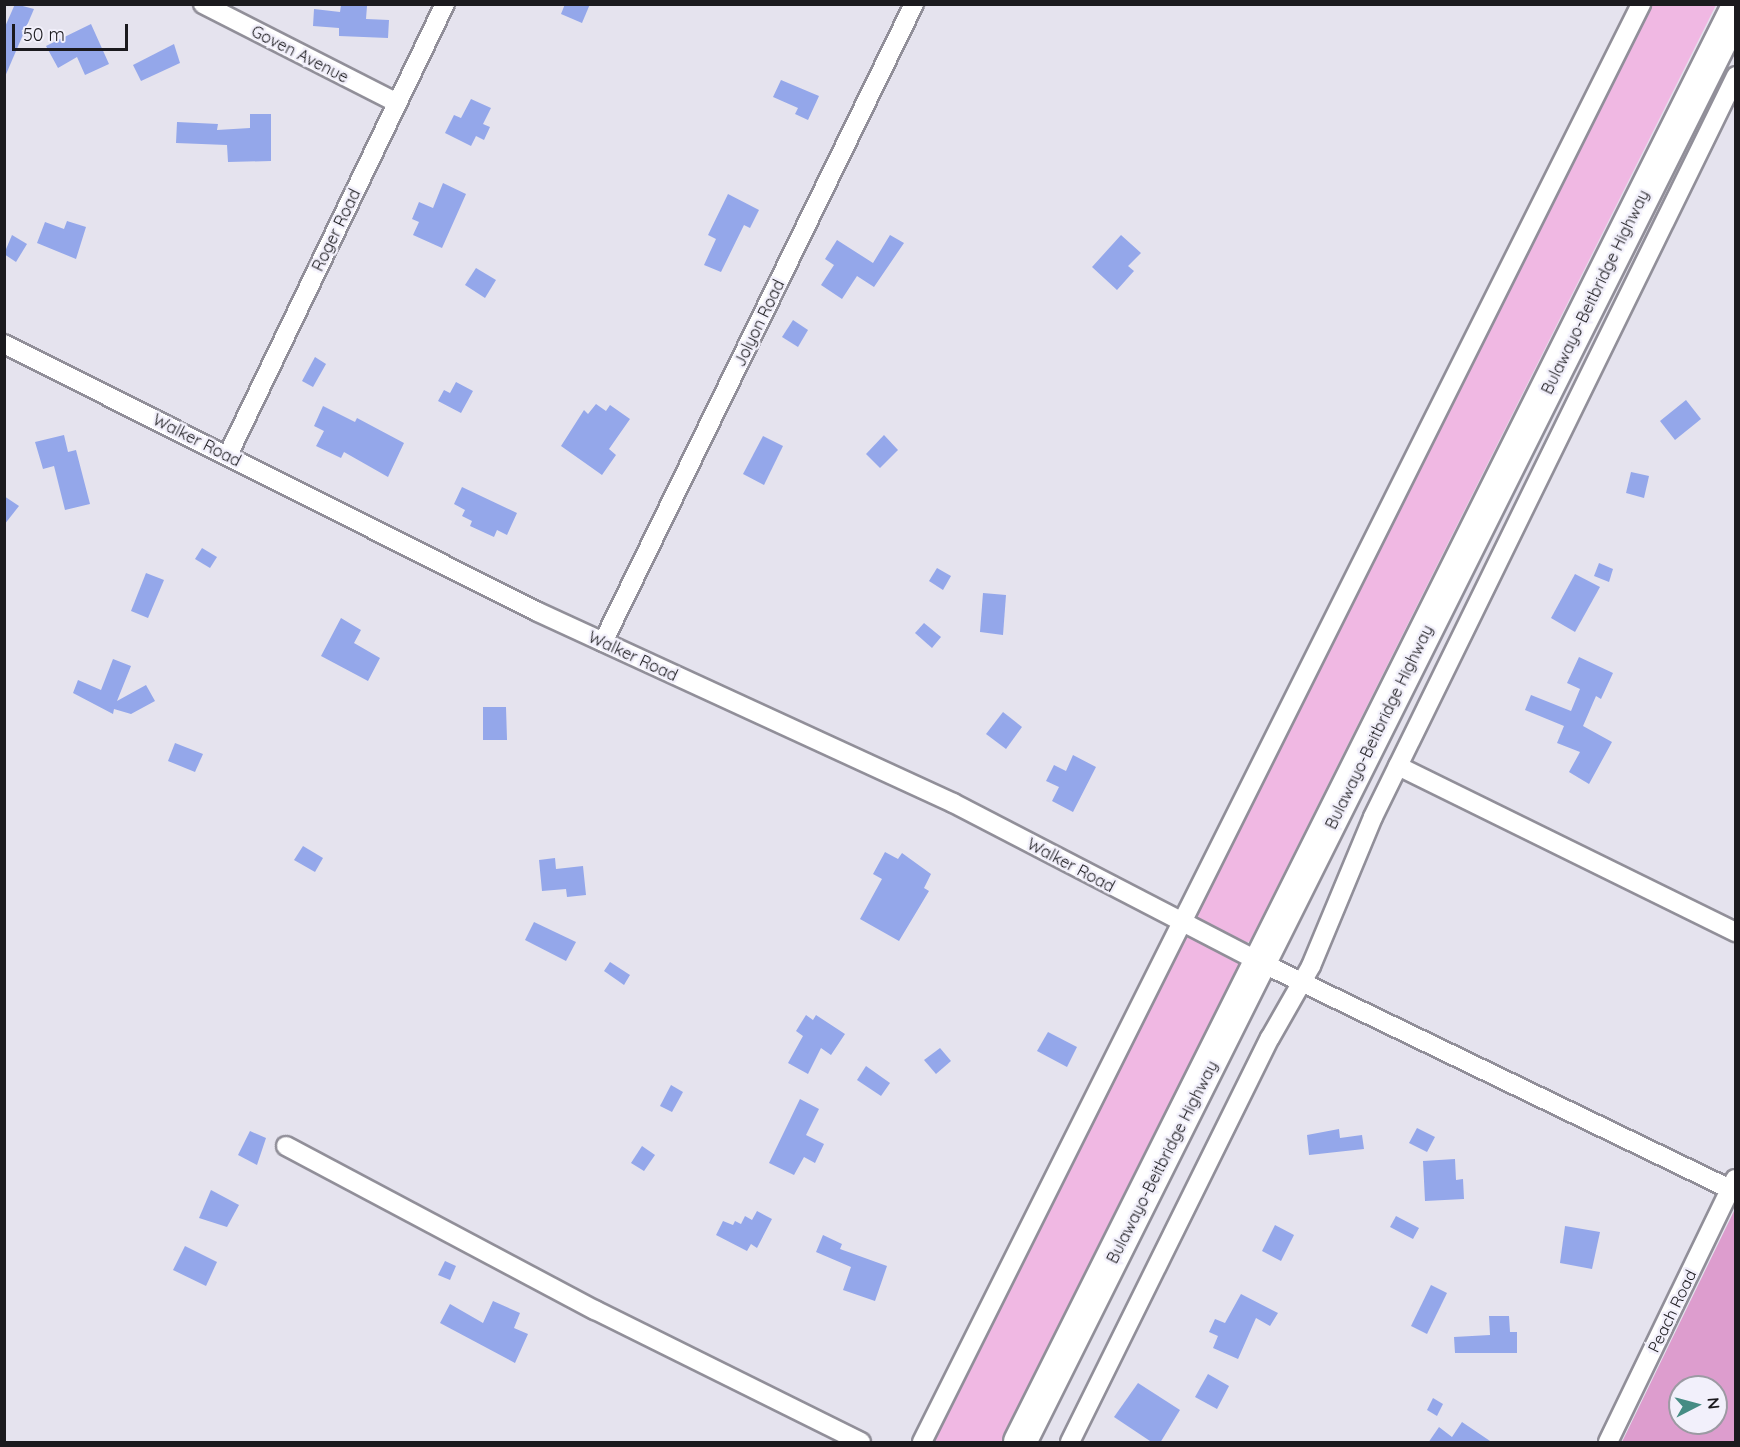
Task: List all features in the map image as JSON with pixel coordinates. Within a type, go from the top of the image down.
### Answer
[{"type":"highway","name":"Bulawayo-Beitbridge Highway","points":[[1020,1443],[1262,963],[1736,10]]},
{"type":"street","name":"Goven Avenue","points":[[203,4],[397,103]]},
{"type":"street","name":"Roger Road","points":[[228,455],[445,4]]},
{"type":"street","name":"Jolyon Road","points":[[603,642],[914,4]]},
{"type":"street","points":[[922,1443],[1641,4]]},
{"type":"street","points":[[1702,76],[1717,113]]},
{"type":"street","points":[[1070,1443],[1270,1038],[1302,982],[1398,766],[1736,76]]},
{"type":"street","name":"Walker Road","points":[[4,344],[228,455],[404,546],[603,642],[953,803],[1262,963],[1733,1184]]},
{"type":"street","points":[[1398,766],[1736,932]]},
{"type":"street","points":[[286,1146],[595,1310],[861,1443]]},
{"type":"street","name":"Peach Road","points":[[1608,1443],[1733,1184]]},
{"type":"shaded area","points":[[1645,5],[1716,5],[1250,941],[1239,946],[1187,921]]},
{"type":"shaded area","points":[[1189,935],[1241,961],[1004,1442],[928,1442],[1181,937]]},
{"type":"shaded area","points":[[1735,1209],[1735,1442],[1622,1442]]},
{"type":"building","points":[[15,4],[34,9],[4,79],[4,29]]},
{"type":"building","points":[[565,4],[590,4],[582,23],[561,14]]},
{"type":"building","points":[[341,5],[367,6],[366,19],[389,20],[388,38],[339,36],[339,28],[313,26],[314,9],[340,12]]},
{"type":"building","points":[[91,24],[109,64],[85,75],[77,57],[58,68],[46,46]]},
{"type":"building","points":[[174,44],[180,63],[141,81],[133,65]]},
{"type":"building","points":[[781,80],[819,96],[808,120],[795,114],[798,108],[773,97]]},
{"type":"building","points":[[471,99],[491,108],[483,124],[490,127],[484,140],[476,136],[471,146],[445,133],[454,115],[461,118]]},
{"type":"building","points":[[250,114],[271,114],[271,161],[228,162],[227,145],[176,143],[177,122],[218,124],[217,130],[250,128]]},
{"type":"building","points":[[443,183],[466,194],[442,248],[413,235],[419,222],[412,219],[419,202],[433,208]]},
{"type":"building","points":[[728,194],[759,210],[750,228],[744,225],[721,272],[704,265],[716,239],[708,235]]},
{"type":"building","points":[[67,221],[86,227],[76,259],[37,243],[45,222],[64,229]]},
{"type":"building","points":[[12,235],[27,244],[16,262],[4,254]]},
{"type":"building","points":[[890,235],[904,243],[874,287],[857,276],[842,299],[821,285],[834,265],[825,259],[837,240],[873,263]]},
{"type":"building","points":[[1121,235],[1141,253],[1128,266],[1134,271],[1117,290],[1092,267]]},
{"type":"building","points":[[476,268],[496,280],[485,298],[465,285]]},
{"type":"building","points":[[793,320],[808,330],[798,347],[782,337]]},
{"type":"building","points":[[315,357],[326,364],[313,387],[302,381]]},
{"type":"building","points":[[456,382],[473,391],[461,413],[438,401],[444,390],[450,393]]},
{"type":"building","points":[[1686,400],[1701,419],[1675,440],[1660,421]]},
{"type":"building","points":[[596,404],[606,411],[610,405],[630,419],[609,449],[616,455],[602,475],[561,446],[584,410],[588,414]]},
{"type":"building","points":[[323,406],[355,422],[357,418],[404,443],[388,477],[344,452],[341,458],[316,446],[324,431],[314,426]]},
{"type":"building","points":[[64,435],[68,452],[76,450],[90,504],[65,510],[54,466],[43,469],[35,442]]},
{"type":"building","points":[[884,435],[898,450],[880,468],[866,454]]},
{"type":"building","points":[[763,436],[783,446],[764,485],[743,474]]},
{"type":"building","points":[[1631,472],[1649,476],[1644,498],[1626,493]]},
{"type":"building","points":[[462,487],[517,513],[507,535],[497,530],[494,537],[470,526],[472,521],[462,516],[465,510],[454,504]]},
{"type":"building","points":[[4,496],[19,506],[4,525]]},
{"type":"building","points":[[202,548],[217,557],[210,568],[195,559]]},
{"type":"building","points":[[1599,563],[1613,569],[1609,582],[1594,576]]},
{"type":"building","points":[[937,568],[951,576],[943,590],[929,581]]},
{"type":"building","points":[[146,573],[164,580],[148,618],[131,611]]},
{"type":"building","points":[[1575,574],[1600,587],[1575,632],[1551,618]]},
{"type":"building","points":[[983,593],[1006,595],[1003,635],[980,632]]},
{"type":"building","points":[[341,618],[361,630],[354,643],[380,658],[368,681],[321,656]]},
{"type":"building","points":[[924,623],[941,637],[932,648],[915,633]]},
{"type":"building","points":[[1579,657],[1613,673],[1601,699],[1596,696],[1583,726],[1612,742],[1589,784],[1569,772],[1580,752],[1557,743],[1564,726],[1525,710],[1531,695],[1571,711],[1580,689],[1567,683]]},
{"type":"building","points":[[113,659],[131,666],[117,701],[146,685],[155,701],[131,714],[114,709],[113,714],[73,693],[78,680],[101,690]]},
{"type":"building","points":[[483,707],[506,707],[507,740],[483,740]]},
{"type":"building","points":[[1003,712],[1022,727],[1006,749],[986,734]]},
{"type":"building","points":[[175,743],[203,754],[195,772],[168,761]]},
{"type":"building","points":[[1073,755],[1096,767],[1073,812],[1052,801],[1059,787],[1046,781],[1054,765],[1066,771]]},
{"type":"building","points":[[303,846],[323,858],[315,872],[294,860]]},
{"type":"building","points":[[885,852],[898,859],[902,853],[931,874],[924,888],[929,891],[899,941],[860,919],[882,879],[873,874]]},
{"type":"building","points":[[555,858],[556,869],[583,866],[586,895],[567,897],[566,889],[542,891],[539,860]]},
{"type":"building","points":[[534,922],[576,942],[566,961],[525,940]]},
{"type":"building","points":[[610,962],[630,975],[624,985],[604,971]]},
{"type":"building","points":[[806,1015],[813,1020],[816,1015],[845,1034],[831,1055],[821,1048],[808,1074],[788,1063],[803,1036],[796,1031]]},
{"type":"building","points":[[1048,1032],[1077,1047],[1067,1067],[1037,1051]]},
{"type":"building","points":[[940,1048],[951,1061],[936,1074],[924,1060]]},
{"type":"building","points":[[866,1066],[890,1083],[881,1096],[857,1080]]},
{"type":"building","points":[[671,1085],[683,1092],[672,1112],[660,1106]]},
{"type":"building","points":[[800,1099],[819,1109],[806,1135],[824,1144],[815,1163],[804,1157],[794,1175],[769,1163]]},
{"type":"building","points":[[1417,1128],[1435,1137],[1427,1152],[1409,1143]]},
{"type":"building","points":[[1339,1129],[1340,1138],[1362,1135],[1364,1149],[1309,1155],[1307,1135]]},
{"type":"building","points":[[250,1131],[266,1138],[257,1165],[238,1155]]},
{"type":"building","points":[[642,1146],[655,1155],[644,1171],[631,1163]]},
{"type":"building","points":[[1455,1159],[1456,1180],[1463,1179],[1464,1199],[1425,1201],[1423,1161]]},
{"type":"building","points":[[211,1190],[239,1205],[227,1227],[199,1218]]},
{"type":"building","points":[[757,1211],[772,1219],[757,1248],[751,1244],[747,1251],[716,1235],[723,1221],[733,1225],[735,1221],[741,1224],[745,1216],[752,1220]]},
{"type":"building","points":[[1396,1216],[1419,1228],[1413,1239],[1390,1227]]},
{"type":"building","points":[[1275,1225],[1294,1235],[1281,1261],[1262,1251]]},
{"type":"building","points":[[1565,1226],[1600,1232],[1592,1269],[1560,1263]]},
{"type":"building","points":[[823,1235],[842,1244],[840,1249],[887,1266],[875,1301],[843,1290],[851,1267],[816,1252]]},
{"type":"building","points":[[185,1246],[217,1262],[206,1286],[173,1270]]},
{"type":"building","points":[[445,1261],[456,1266],[450,1280],[438,1275]]},
{"type":"building","points":[[1431,1285],[1447,1293],[1427,1334],[1411,1326]]},
{"type":"building","points":[[1241,1294],[1278,1313],[1270,1326],[1256,1318],[1238,1359],[1213,1348],[1218,1336],[1209,1332],[1215,1319],[1225,1323]]},
{"type":"building","points":[[493,1301],[520,1313],[514,1328],[528,1334],[515,1363],[440,1323],[450,1304],[483,1323]]},
{"type":"building","points":[[1489,1316],[1509,1316],[1510,1332],[1517,1332],[1517,1353],[1455,1353],[1454,1337],[1490,1335]]},
{"type":"building","points":[[1208,1374],[1229,1386],[1217,1409],[1195,1397]]},
{"type":"building","points":[[1138,1383],[1180,1410],[1160,1443],[1153,1443],[1114,1417]]},
{"type":"building","points":[[1433,1398],[1443,1404],[1437,1416],[1427,1410]]},
{"type":"building","points":[[1462,1422],[1493,1443],[1428,1443],[1439,1427],[1452,1437]]}]
